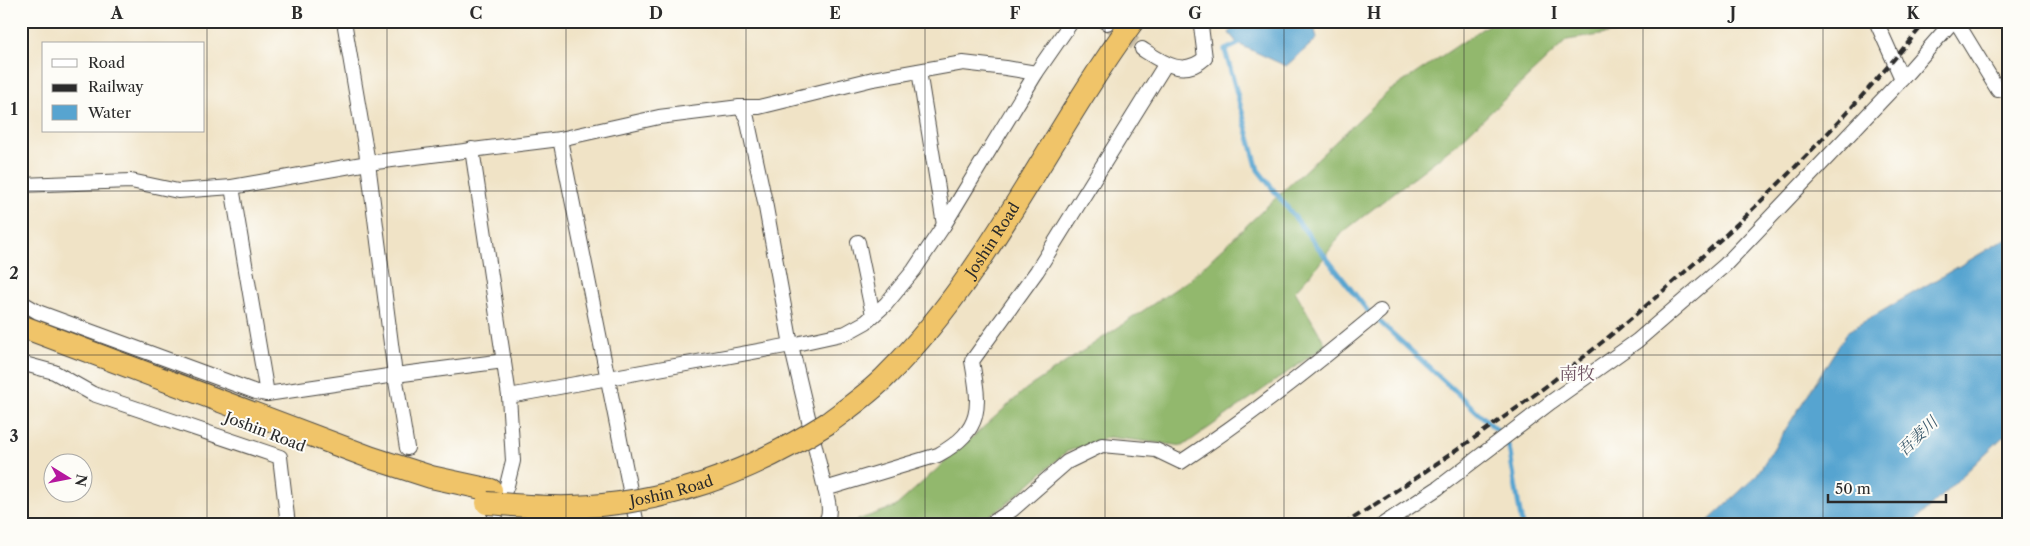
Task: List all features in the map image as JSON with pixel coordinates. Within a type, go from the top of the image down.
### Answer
[{"type":"highway","name":"Joshin Road","points":[[21,339],[377,474],[423,489],[490,506],[546,494],[600,492],[650,485],[705,470],[760,448],[790,432],[823,418],[886,376],[928,330],[960,290],[991,246],[1133,21]]},
{"type":"highway","name":"Joshin Road","points":[[823,418],[910,333],[954,277],[991,222],[1109,22]]},
{"type":"highway","name":"Joshin Road","points":[[21,326],[372,458],[431,477],[490,506]]},
{"type":"street","points":[[344,21],[368,163],[395,374],[407,448]]},
{"type":"street","points":[[509,396],[791,345],[846,333],[866,322],[886,304],[914,270],[944,225],[1036,73],[1072,21]]},
{"type":"street","points":[[1142,49],[1165,65],[1185,68],[1199,63],[1205,58],[1201,26],[1204,21]]},
{"type":"street","points":[[1876,21],[1902,79]]},
{"type":"street","points":[[1382,525],[1438,488],[1511,432],[1637,341],[1725,265],[1955,21],[1998,90]]},
{"type":"street","points":[[21,185],[131,181],[178,191],[232,187],[368,163],[560,139],[659,117],[740,107],[759,107],[873,80],[963,63],[1036,73]]},
{"type":"street","points":[[825,489],[938,455],[952,447],[965,435],[975,419],[978,407],[978,395],[972,361],[1037,271],[1165,65]]},
{"type":"street","points":[[919,71],[944,225]]},
{"type":"street","points":[[740,107],[747,118],[765,202],[791,345],[830,512],[827,521],[823,525]]},
{"type":"street","points":[[560,139],[637,525]]},
{"type":"street","points":[[472,149],[509,396],[513,462],[490,506]]},
{"type":"street","points":[[232,187],[268,394]]},
{"type":"street","points":[[858,242],[874,315]]},
{"type":"street","points":[[21,302],[38,312],[247,389],[268,394],[395,374],[504,361]]},
{"type":"street","points":[[989,525],[1012,510],[1067,462],[1102,445],[1156,450],[1181,462],[1210,443],[1315,365],[1380,311]]},
{"type":"street","points":[[21,363],[54,372],[93,394],[280,457],[288,525]]},
{"type":"green space","points":[[1494,21],[1651,21],[1640,29],[1567,40],[1457,144],[1343,232],[1316,268],[1295,291],[1326,345],[1183,446],[1109,437],[1066,452],[1004,506],[973,525],[843,525],[895,507],[1026,389],[1189,280],[1388,92]]},
{"type":"water","points":[[1237,21],[1313,21],[1317,39],[1286,66],[1238,44],[1229,33]]},
{"type":"water","name":"吾妻川","points":[[2009,237],[2009,431],[1911,525],[1704,525],[1756,476],[1848,331]]},
{"type":"waterway","points":[[1238,44],[1225,50],[1258,170],[1367,310],[1498,431],[1509,447],[1522,525]]},
{"type":"tunnel","points":[[1107,23],[1142,49]]},
{"type":"railway","points":[[1343,525],[1510,413],[1587,355],[1639,312],[1691,267],[1790,173],[1882,73],[1926,21]]},
{"type":"district","name":"南牧","points":[[1577,374]]}]
